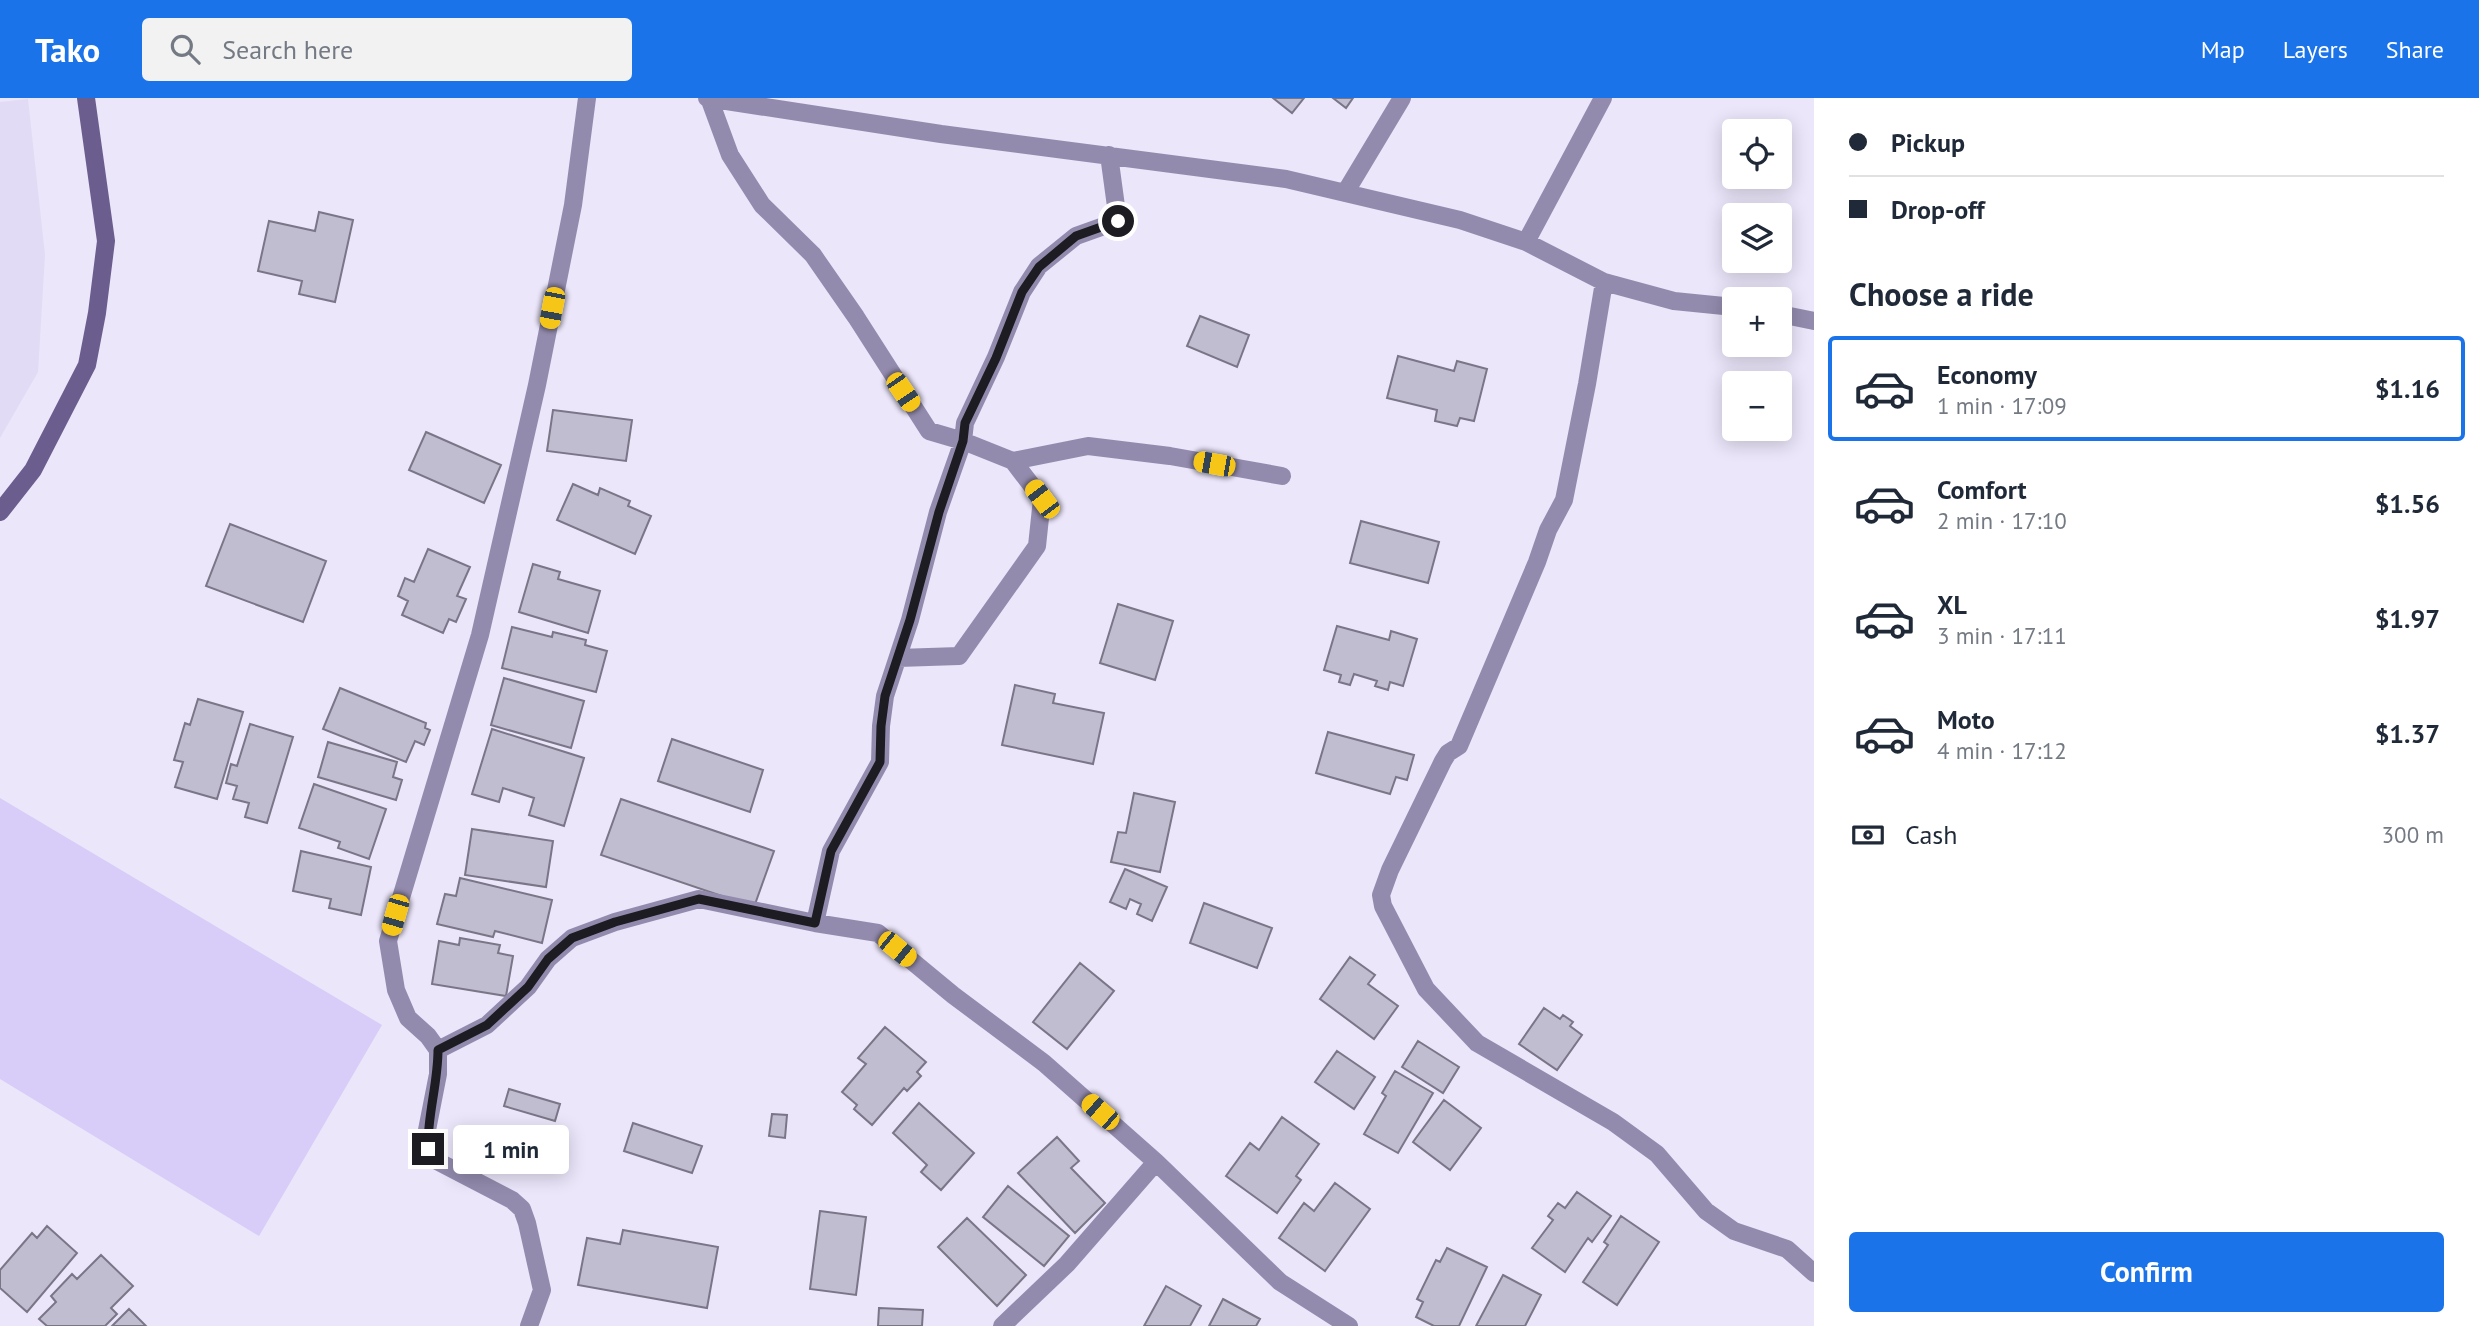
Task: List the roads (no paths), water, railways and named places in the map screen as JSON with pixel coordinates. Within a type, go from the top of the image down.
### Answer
[{"type":"street","points":[[0,513],[33,470],[87,365],[106,241],[86,98]]},
{"type":"street","points":[[529,1326],[542,1290],[522,1209],[512,1200],[437,1161],[428,1149],[427,1130],[438,1074],[438,1050],[428,1036],[408,1018],[396,990],[388,941],[480,635],[534,398],[573,205],[587,98]]},
{"type":"street","points":[[898,658],[959,656],[1037,546],[1042,499],[1013,461],[929,430],[813,255],[762,205],[730,155],[708,98],[941,134],[1286,179],[1460,220],[1526,242],[1604,282],[1674,301],[1722,306]]},
{"type":"street","points":[[1345,193],[1402,98]]},
{"type":"street","points":[[1526,242],[1604,98]]},
{"type":"street","points":[[815,923],[831,851],[880,762],[885,696],[939,512],[963,441],[965,423],[996,358],[1022,292],[1039,267],[1076,236],[1118,221],[1109,155]]},
{"type":"street","points":[[1604,282],[1564,500],[1548,530],[1459,746],[1448,753],[1443,761],[1390,870],[1381,895],[1383,906],[1426,989],[1477,1043],[1613,1122],[1657,1154],[1706,1211],[1734,1231],[1787,1249],[1814,1273]]},
{"type":"street","points":[[1792,316],[1814,321]]},
{"type":"street","points":[[1013,461],[1088,446],[1170,456],[1282,475]]},
{"type":"street","points":[[438,1050],[487,1025],[528,987],[548,959],[572,938],[615,922],[699,899],[877,933],[953,995],[1044,1063],[1156,1162],[1280,1282],[1349,1326]]},
{"type":"street","points":[[1002,1326],[1067,1264],[1156,1162]]}]
